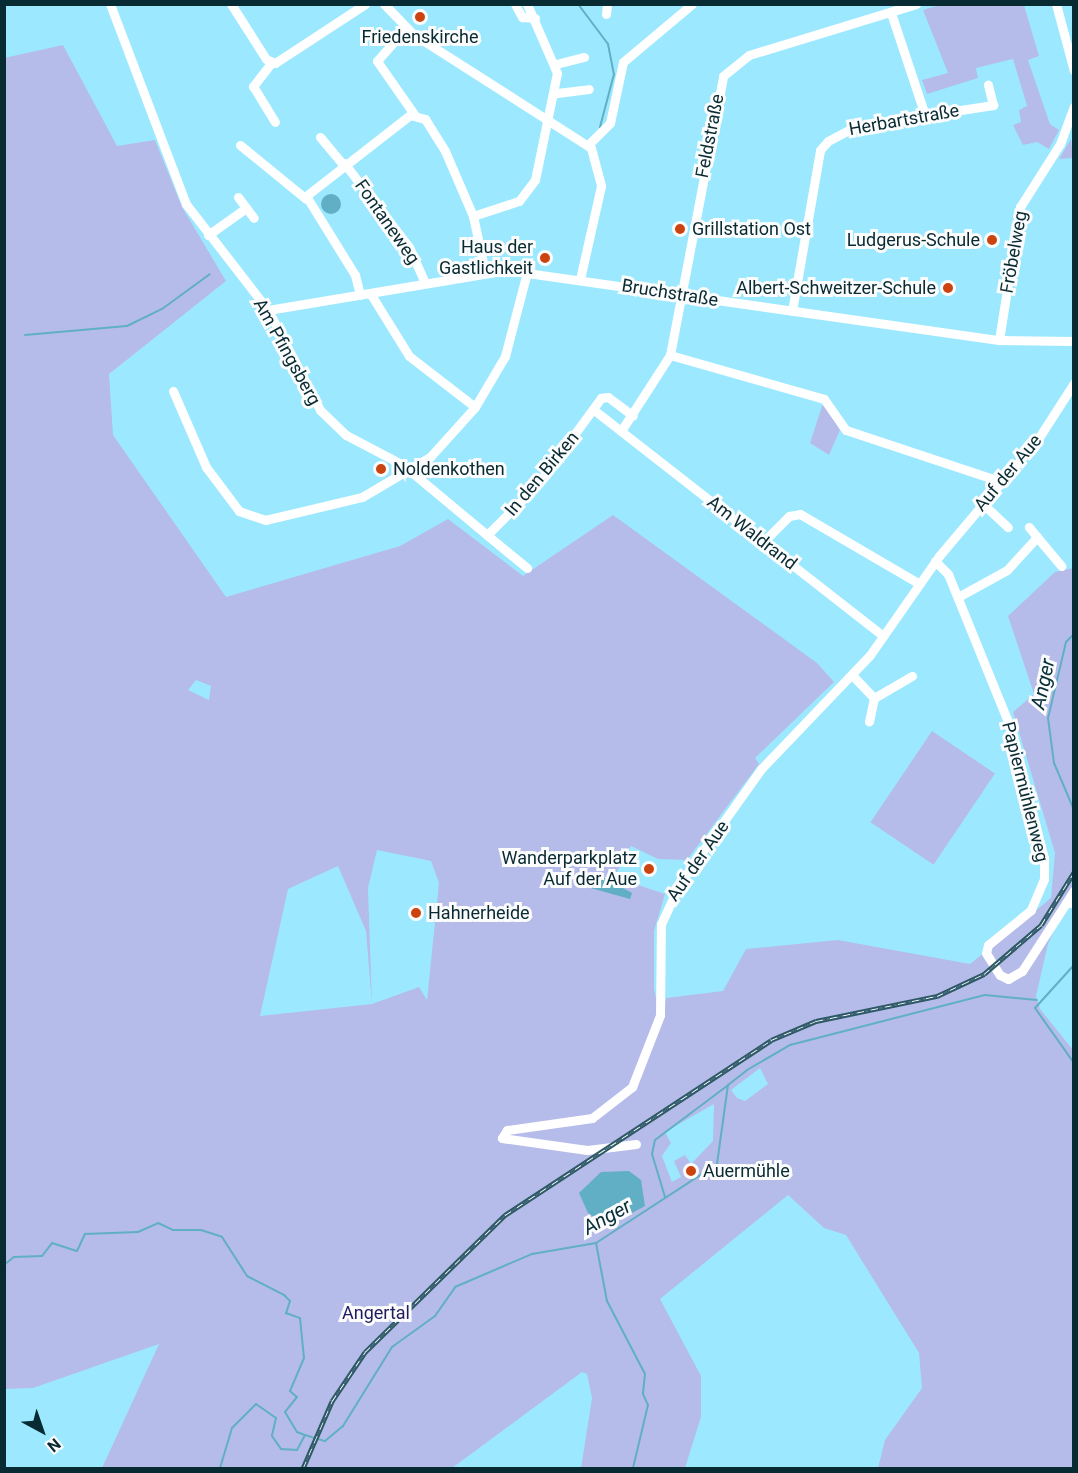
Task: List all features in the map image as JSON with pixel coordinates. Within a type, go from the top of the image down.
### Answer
[{"type":"street","name":"Am Pfingsberg","points":[[110,4],[137,64],[160,146],[186,204],[268,310],[320,410],[346,435],[411,471]]},
{"type":"street","points":[[231,4],[272,62]]},
{"type":"street","points":[[275,122],[253,86],[272,62],[285,61],[365,4]]},
{"type":"street","points":[[384,4],[406,28],[588,145],[601,179],[580,279]]},
{"type":"street","points":[[515,4],[522,17],[535,18]]},
{"type":"street","points":[[473,216],[516,202],[530,191],[557,93],[556,64],[527,4]]},
{"type":"street","points":[[588,145],[610,123],[623,62],[692,4]]},
{"type":"street","name":"Feldstraße","points":[[681,295],[720,85],[730,67],[749,55],[916,4]]},
{"type":"street","points":[[1056,4],[1074,71]]},
{"type":"street","points":[[891,13],[925,115]]},
{"type":"street","points":[[406,28],[377,61],[414,114],[429,123],[469,205],[485,272]]},
{"type":"street","points":[[556,64],[584,57]]},
{"type":"street","name":"Herbartstraße","points":[[792,311],[820,150],[848,128],[993,105],[988,85]]},
{"type":"street","points":[[557,93],[589,89]]},
{"type":"street","name":"Fröbelweg","points":[[999,340],[1020,207],[1060,144],[1074,106]]},
{"type":"street","points":[[306,199],[343,164],[414,114]]},
{"type":"street","name":"Fontaneweg","points":[[320,137],[409,247],[425,283]]},
{"type":"street","points":[[240,145],[306,199],[365,294],[409,356],[475,407]]},
{"type":"street","points":[[238,197],[254,218]]},
{"type":"street","points":[[208,235],[246,208]]},
{"type":"street","name":"Bruchstraße","points":[[268,310],[485,272],[527,272],[999,340],[1074,341]]},
{"type":"street","points":[[173,391],[212,477],[239,511],[254,519],[362,497],[411,471],[442,446],[475,407],[505,356],[527,272]]},
{"type":"street","points":[[633,416],[605,396],[594,410],[621,431],[633,416],[670,355],[681,295]]},
{"type":"street","points":[[670,355],[820,397],[846,430],[1002,482]]},
{"type":"street","name":"Auf der Aue","points":[[636,1144],[587,1150],[507,1142],[502,1135],[507,1130],[592,1118],[632,1087],[660,1015],[665,908],[761,768],[852,675],[883,636],[935,561],[1056,415],[1074,383]]},
{"type":"street","name":"In den Birken","points":[[487,535],[538,484],[594,410]]},
{"type":"street","name":"Am Waldrand","points":[[621,431],[883,636]]},
{"type":"street","points":[[411,471],[527,568]]},
{"type":"street","points":[[983,504],[1008,527]]},
{"type":"street","points":[[764,542],[789,516],[802,514],[918,583]]},
{"type":"street","points":[[1029,527],[1061,566]]},
{"type":"street","points":[[958,597],[996,580],[1037,537]]},
{"type":"street","name":"Papiermühlenweg","points":[[935,561],[958,597],[1008,722],[1044,858],[1044,879],[1031,910],[993,938],[986,953],[997,972],[1008,979],[1022,971],[1070,903],[1074,890]]},
{"type":"street","points":[[852,675],[874,698]]},
{"type":"street","points":[[869,721],[874,698],[912,676]]},
{"type":"green space","points":[[940,5],[1024,5],[1039,56],[1028,60],[1050,124],[1059,130],[1049,149],[1037,142],[1023,145],[1013,125],[1021,122],[1019,110],[1027,106],[1013,59],[976,68],[978,78],[927,94],[922,80],[948,73],[923,10]]},
{"type":"green space","name":"Angertal","points":[[63,45],[117,146],[155,140],[182,207],[226,281],[109,374],[113,435],[226,597],[400,546],[448,519],[523,576],[613,515],[817,663],[834,682],[755,758],[759,764],[687,860],[658,859],[631,846],[614,877],[665,894],[654,931],[654,989],[661,1019],[666,998],[723,991],[746,949],[838,940],[970,964],[1051,898],[1055,853],[1013,712],[1034,694],[1008,616],[1055,572],[1073,568],[1073,887],[1048,944],[1036,996],[1040,1009],[1073,1050],[1073,1468],[878,1468],[885,1440],[922,1388],[919,1353],[846,1235],[824,1228],[788,1195],[660,1299],[701,1376],[701,1417],[685,1468],[581,1468],[592,1398],[587,1374],[582,1372],[452,1468],[102,1468],[159,1344],[33,1388],[5,1389],[4,58]],"holes":[[[196,680],[211,686],[209,700],[188,690]],[[377,850],[431,861],[439,883],[427,1000],[419,987],[372,1004],[368,888]],[[338,866],[366,931],[372,1004],[260,1016],[288,889]],[[760,1068],[768,1084],[745,1101],[737,1098],[731,1090]],[[714,1104],[713,1141],[691,1164],[685,1155],[674,1161],[681,1177],[672,1182],[662,1156],[671,1143],[665,1132]]]},
{"type":"green space","points":[[1071,139],[1073,158],[1059,159]]},
{"type":"green space","points":[[823,403],[840,430],[829,455],[810,443]]},
{"type":"green space","points":[[932,731],[995,773],[933,865],[870,822]]},
{"type":"water","points":[[331,194],[338,197],[341,204],[338,211],[331,214],[324,211],[321,204],[324,197]]},
{"type":"water","points":[[598,874],[632,893],[630,899],[587,887]]},
{"type":"water","points":[[629,1171],[641,1180],[645,1206],[608,1226],[588,1213],[579,1193],[601,1172]]},
{"type":"waterway","points":[[578,4],[608,44],[614,74],[600,127]]},
{"type":"waterway","points":[[25,335],[127,326],[162,309],[210,274]]},
{"type":"waterway","name":"Anger","points":[[1074,634],[1066,642],[1048,718],[1054,763],[1074,810]]},
{"type":"waterway","name":"Anger","points":[[1074,965],[1035,1008],[1074,1063]]},
{"type":"waterway","name":"Anger","points":[[220,1468],[232,1428],[256,1404],[276,1418],[272,1436],[281,1449],[297,1450],[305,1435],[325,1441],[343,1426],[392,1347],[435,1316],[455,1287],[532,1254],[596,1243],[717,1164],[728,1085],[747,1070],[790,1045],[985,995],[1037,1000]]},
{"type":"waterway","points":[[665,1197],[652,1154],[655,1140],[727,1086]]},
{"type":"waterway","points":[[4,1265],[14,1257],[42,1256],[52,1243],[77,1251],[85,1234],[138,1232],[158,1223],[173,1230],[201,1230],[222,1237],[247,1276],[284,1295],[290,1301],[286,1313],[300,1318],[304,1358],[290,1391],[297,1397],[285,1412],[297,1432],[305,1435]]},
{"type":"waterway","points":[[596,1243],[607,1301],[645,1374],[643,1394],[648,1405],[633,1468]]},
{"type":"railway","points":[[303,1468],[332,1401],[365,1352],[505,1215],[771,1040],[816,1021],[937,996],[984,974],[1041,925],[1074,872]]},
{"type":"place","name":"Friedenskirche","points":[[420,17]]},
{"type":"place","name":"Grillstation Ost","points":[[680,229]]},
{"type":"place","name":"Ludgerus-Schule","points":[[992,240]]},
{"type":"place","name":"Haus der Gastlichkeit","points":[[545,258]]},
{"type":"place","name":"Albert-Schweitzer-Schule","points":[[948,288]]},
{"type":"place","name":"Noldenkothen","points":[[381,469]]},
{"type":"place","name":"Wanderparkplatz Auf der Aue","points":[[649,869]]},
{"type":"place","name":"Hahnerheide","points":[[416,913]]},
{"type":"place","name":"Auermühle","points":[[691,1171]]}]
